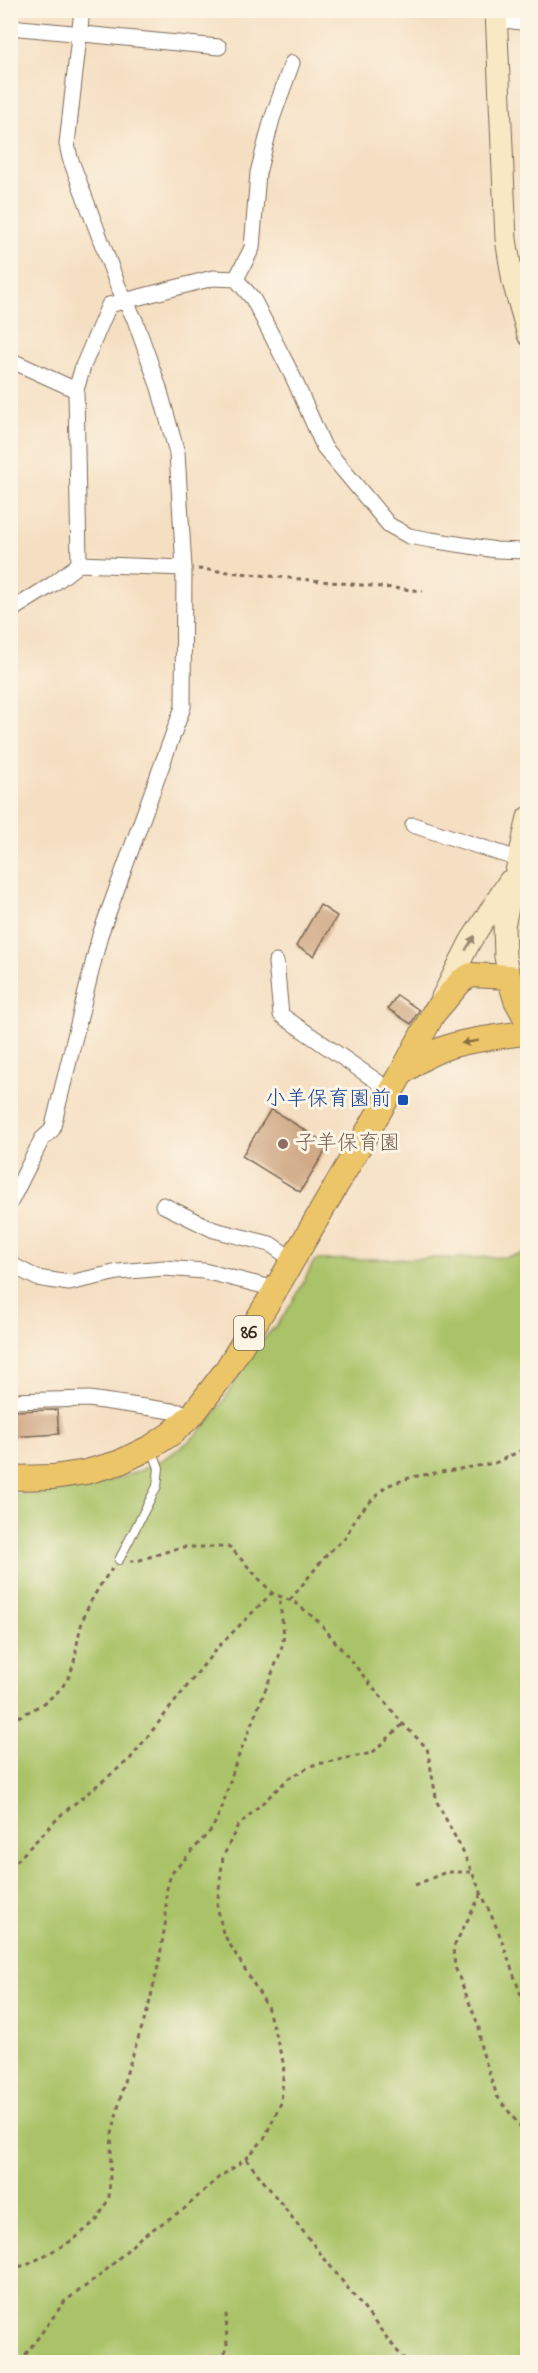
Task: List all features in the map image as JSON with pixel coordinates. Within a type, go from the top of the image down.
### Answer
[{"type":"main road","points":[[497,15],[506,239],[513,282],[528,335]]},
{"type":"main road","points":[[528,817],[504,926],[505,957],[516,1000],[528,1022]]},
{"type":"main road","points":[[434,1014],[470,942],[516,867]]},
{"type":"main road","name":"86","points":[[10,1478],[53,1477],[86,1472],[118,1463],[151,1447],[172,1433],[193,1414],[225,1372],[276,1289],[434,1014],[461,981],[471,975],[510,977]]},
{"type":"main road","name":"86","points":[[396,1083],[423,1056],[435,1050],[459,1043],[528,1032]]},
{"type":"street","points":[[10,1203],[42,1139],[52,1130],[100,934],[183,707],[184,568],[177,453],[159,388],[68,151],[82,10]]},
{"type":"street","points":[[497,15],[528,23]]},
{"type":"street","points":[[10,27],[219,47]]},
{"type":"street","points":[[236,279],[252,248],[258,173],[272,119],[292,63]]},
{"type":"street","points":[[79,564],[76,390],[82,366],[110,305],[213,278],[236,279],[253,299],[293,377],[324,447],[389,525],[409,536],[496,550],[528,551]]},
{"type":"street","points":[[10,360],[76,390]]},
{"type":"street","points":[[10,611],[53,584],[79,564],[184,568]]},
{"type":"street","points":[[413,825],[516,867]]},
{"type":"street","points":[[276,962],[282,1015],[396,1083]]},
{"type":"street","points":[[163,1205],[214,1230],[270,1244],[292,1259]]},
{"type":"street","points":[[10,1264],[37,1278],[69,1283],[118,1272],[164,1268],[204,1271],[276,1289]]},
{"type":"street","points":[[10,1401],[89,1399],[193,1414]]},
{"type":"lane","points":[[119,1560],[157,1486],[159,1468],[151,1447]]},
{"type":"path","points":[[184,568],[423,591]]},
{"type":"path","points":[[290,1600],[328,1553],[345,1538],[358,1514],[386,1486],[412,1477],[495,1463],[520,1451],[528,1450]]},
{"type":"path","points":[[10,1721],[43,1703],[63,1687],[73,1667],[81,1624],[104,1579],[119,1560],[137,1561],[181,1547],[230,1547],[272,1593],[290,1600],[319,1622],[403,1724],[427,1748],[437,1802],[499,1933],[523,2007],[528,2015]]},
{"type":"path","points":[[10,1868],[63,1813],[130,1759],[217,1648],[272,1593]]},
{"type":"path","points":[[10,2268],[27,2265],[73,2240],[97,2220],[109,2198],[112,2134],[125,2078],[151,2000],[166,1920],[166,1892],[171,1874],[212,1829],[222,1808],[235,1765],[281,1651],[284,1635],[279,1596]]},
{"type":"path","points":[[20,2362],[65,2301],[101,2275],[141,2238],[184,2209],[218,2178],[246,2159],[264,2139],[281,2103],[284,2065],[267,2006],[223,1933],[217,1905],[223,1857],[237,1827],[289,1778],[313,1765],[372,1754],[403,1724]]},
{"type":"path","points":[[415,1885],[446,1872],[471,1872]]},
{"type":"path","points":[[480,1894],[453,1948],[455,1967],[479,2027],[481,2048],[497,2096],[522,2129],[527,2146],[524,2184],[528,2202]]},
{"type":"path","points":[[246,2159],[406,2362]]},
{"type":"path","points":[[221,2362],[227,2347],[226,2310]]},
{"type":"green space","points":[[527,1253],[527,2362],[11,2362],[10,1494],[62,1490],[114,1480],[162,1460],[184,1445],[204,1427],[219,1408],[257,1347],[291,1305],[315,1260],[505,1257]]},
{"type":"building","points":[[320,905],[337,916],[314,956],[296,946]]},
{"type":"building","points":[[397,995],[419,1010],[411,1024],[388,1009]]},
{"type":"building","points":[[271,1109],[329,1145],[300,1192],[242,1156]]},
{"type":"building","points":[[57,1410],[59,1434],[10,1437],[10,1411]]},
{"type":"place","name":"小羊保育園前","points":[[403,1100]]},
{"type":"place","name":"子羊保育園","points":[[283,1144]]}]
